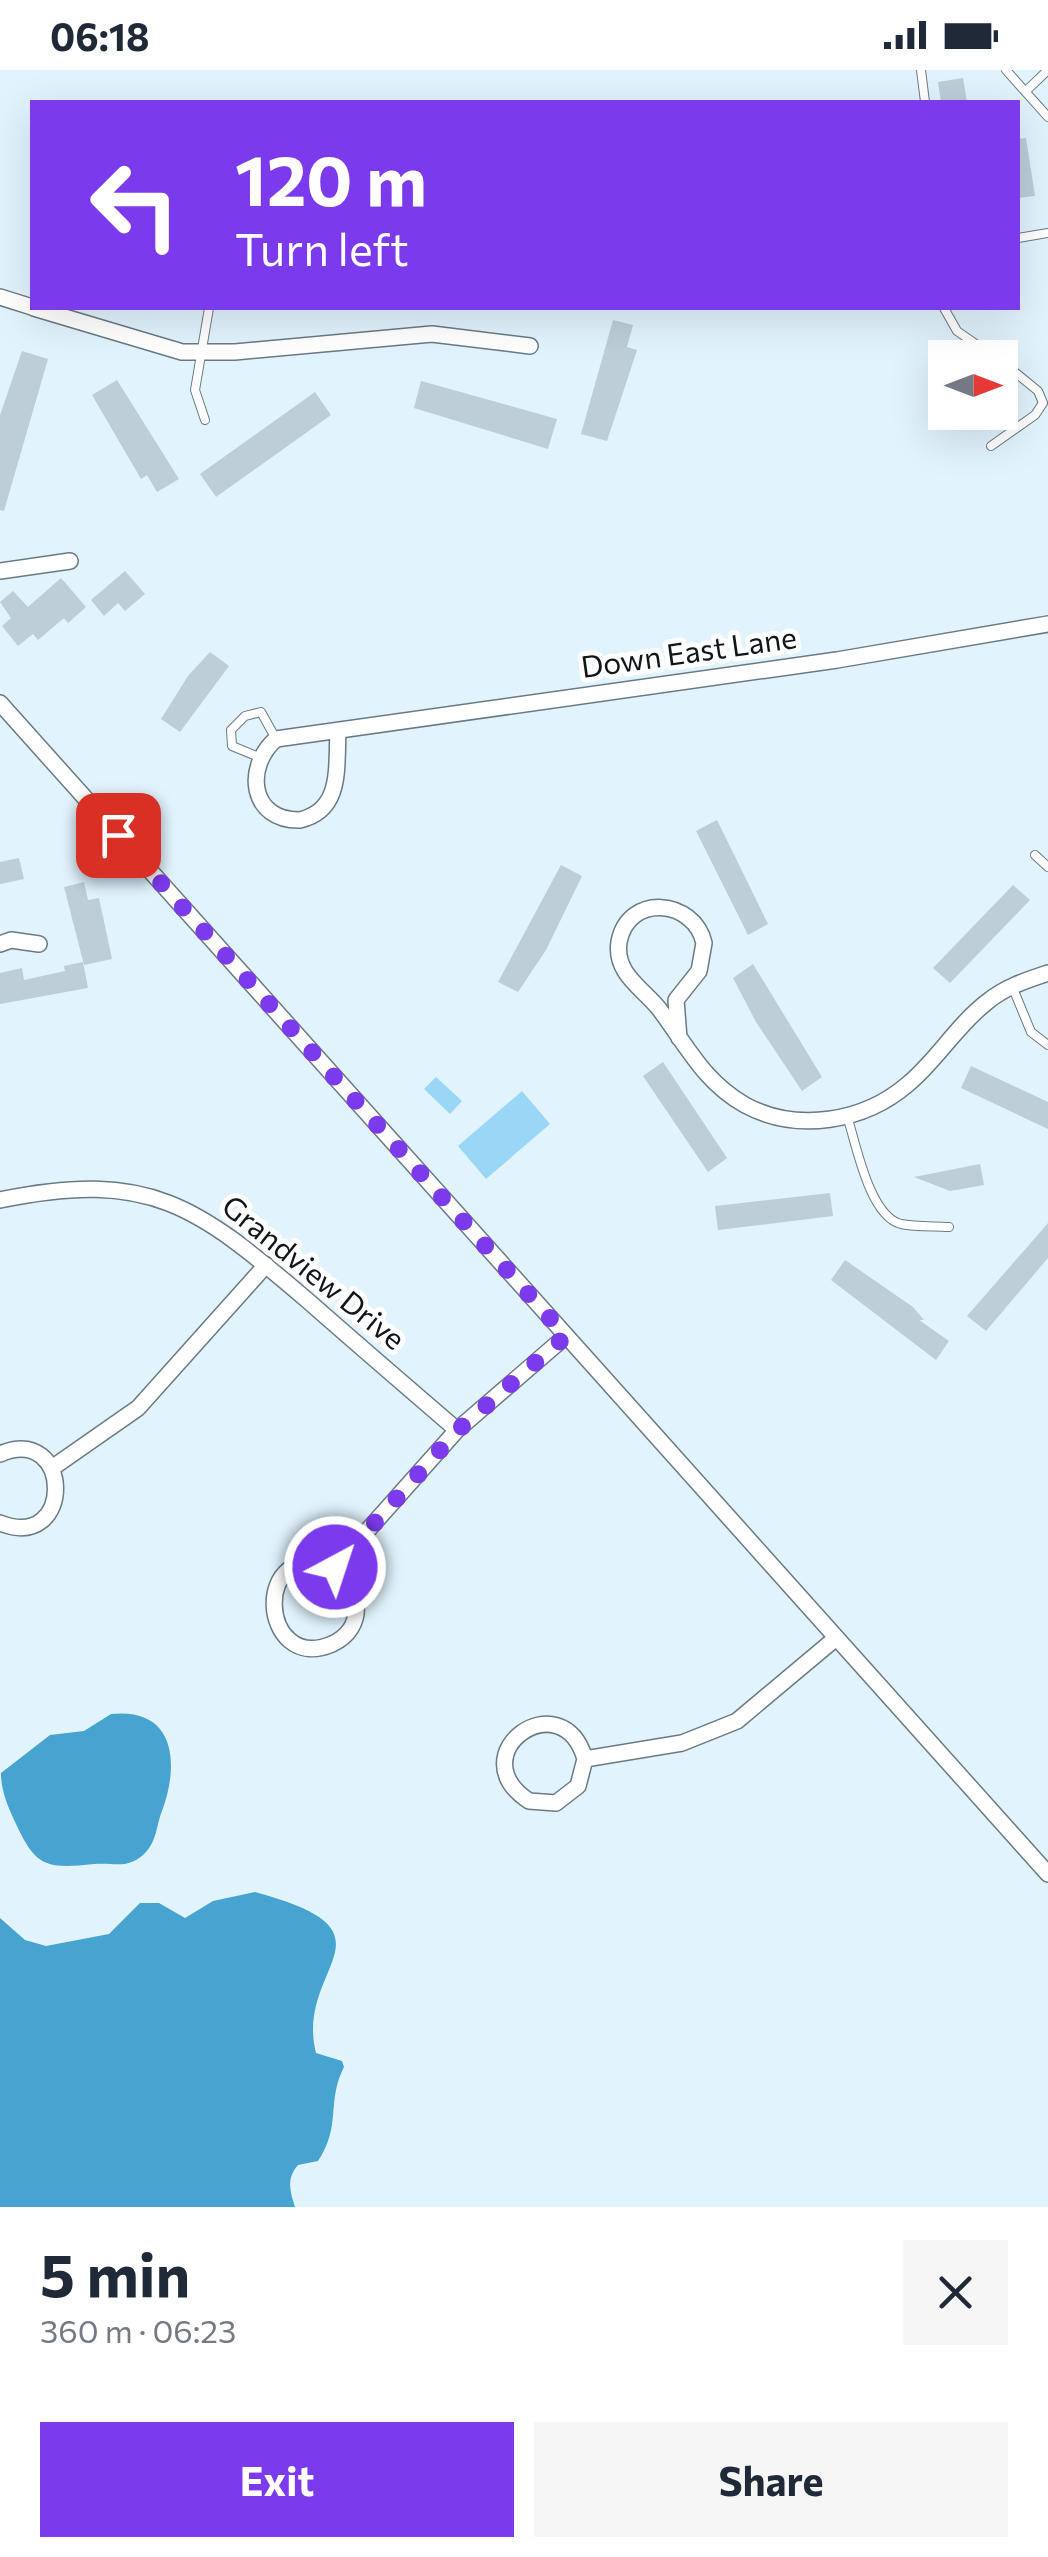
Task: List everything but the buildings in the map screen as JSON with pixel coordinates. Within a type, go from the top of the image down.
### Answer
[{"type":"street","points":[[0,297],[30,306]]},
{"type":"street","points":[[42,310],[142,343],[199,352],[432,334],[530,346]]},
{"type":"street","points":[[0,571],[70,560]]},
{"type":"street","name":"Down East Lane","points":[[276,738],[338,733],[884,653],[1048,624]]},
{"type":"street","points":[[0,703],[1048,1874]]},
{"type":"street","points":[[276,738],[259,757],[254,778],[264,806],[283,819],[306,819],[322,811],[332,796],[338,733]]},
{"type":"street","points":[[680,1038],[676,1000],[702,964],[703,936],[686,914],[672,908],[651,908],[624,928],[619,956],[631,981],[715,1084],[753,1108],[796,1121],[847,1116],[910,1082],[969,1018],[1012,986],[1048,972]]},
{"type":"street","points":[[4,940],[38,944]]},
{"type":"street","name":"Grandview Drive","points":[[0,1200],[78,1187],[146,1194],[207,1219],[458,1430]]},
{"type":"street","points":[[52,1468],[138,1408],[266,1265]]},
{"type":"street","points":[[335,1567],[458,1430],[566,1336]]},
{"type":"street","points":[[0,1454],[22,1449],[33,1452],[52,1468],[57,1492],[48,1514],[27,1526],[0,1522]]},
{"type":"street","points":[[322,1562],[335,1567],[354,1588],[356,1616],[340,1639],[314,1648],[300,1645],[278,1627],[272,1600],[276,1587],[295,1567],[322,1562]]},
{"type":"street","points":[[584,1760],[682,1742],[722,1728],[763,1704],[836,1638]]},
{"type":"street","points":[[540,1724],[564,1729],[574,1737],[584,1760],[578,1786],[556,1803],[529,1801],[509,1782],[505,1769],[510,1744],[528,1728],[540,1724]]},
{"type":"lane","points":[[921,70],[924,100]]},
{"type":"lane","points":[[1006,70],[1048,117]]},
{"type":"lane","points":[[1027,90],[1048,70]]},
{"type":"lane","points":[[1020,238],[1048,233]]},
{"type":"lane","points":[[205,420],[195,394],[209,310]]},
{"type":"lane","points":[[945,310],[957,331],[970,340]]},
{"type":"lane","points":[[1018,375],[1038,391],[1044,403],[1018,426]]},
{"type":"lane","points":[[991,446],[1013,430]]},
{"type":"lane","points":[[259,757],[232,746],[231,730],[245,716],[260,712],[276,738]]},
{"type":"lane","points":[[1035,855],[1048,867]]},
{"type":"lane","points":[[1012,986],[1031,1032],[1048,1045]]},
{"type":"lane","points":[[847,1116],[869,1186],[885,1214],[902,1224],[948,1227]]},
{"type":"shaded area","points":[[436,1077],[462,1101],[450,1114],[424,1089]]},
{"type":"shaded area","points":[[522,1091],[550,1124],[486,1179],[458,1146]]},
{"type":"shaded area","points":[[111,1714],[133,1714],[149,1720],[168,1743],[170,1776],[154,1839],[144,1854],[126,1864],[64,1866],[44,1862],[30,1849],[16,1824],[1,1773],[50,1735],[84,1731]]},
{"type":"shaded area","points":[[255,1892],[300,1907],[326,1922],[335,1938],[334,1955],[313,2023],[316,2053],[342,2061],[344,2067],[325,2148],[318,2161],[298,2165],[290,2180],[295,2207],[0,2207],[0,1918],[25,1940],[46,1946],[109,1934],[140,1903],[159,1903],[185,1918],[213,1901]]},
{"type":"route","points":[[118,835],[566,1336],[458,1430],[335,1567]]}]
